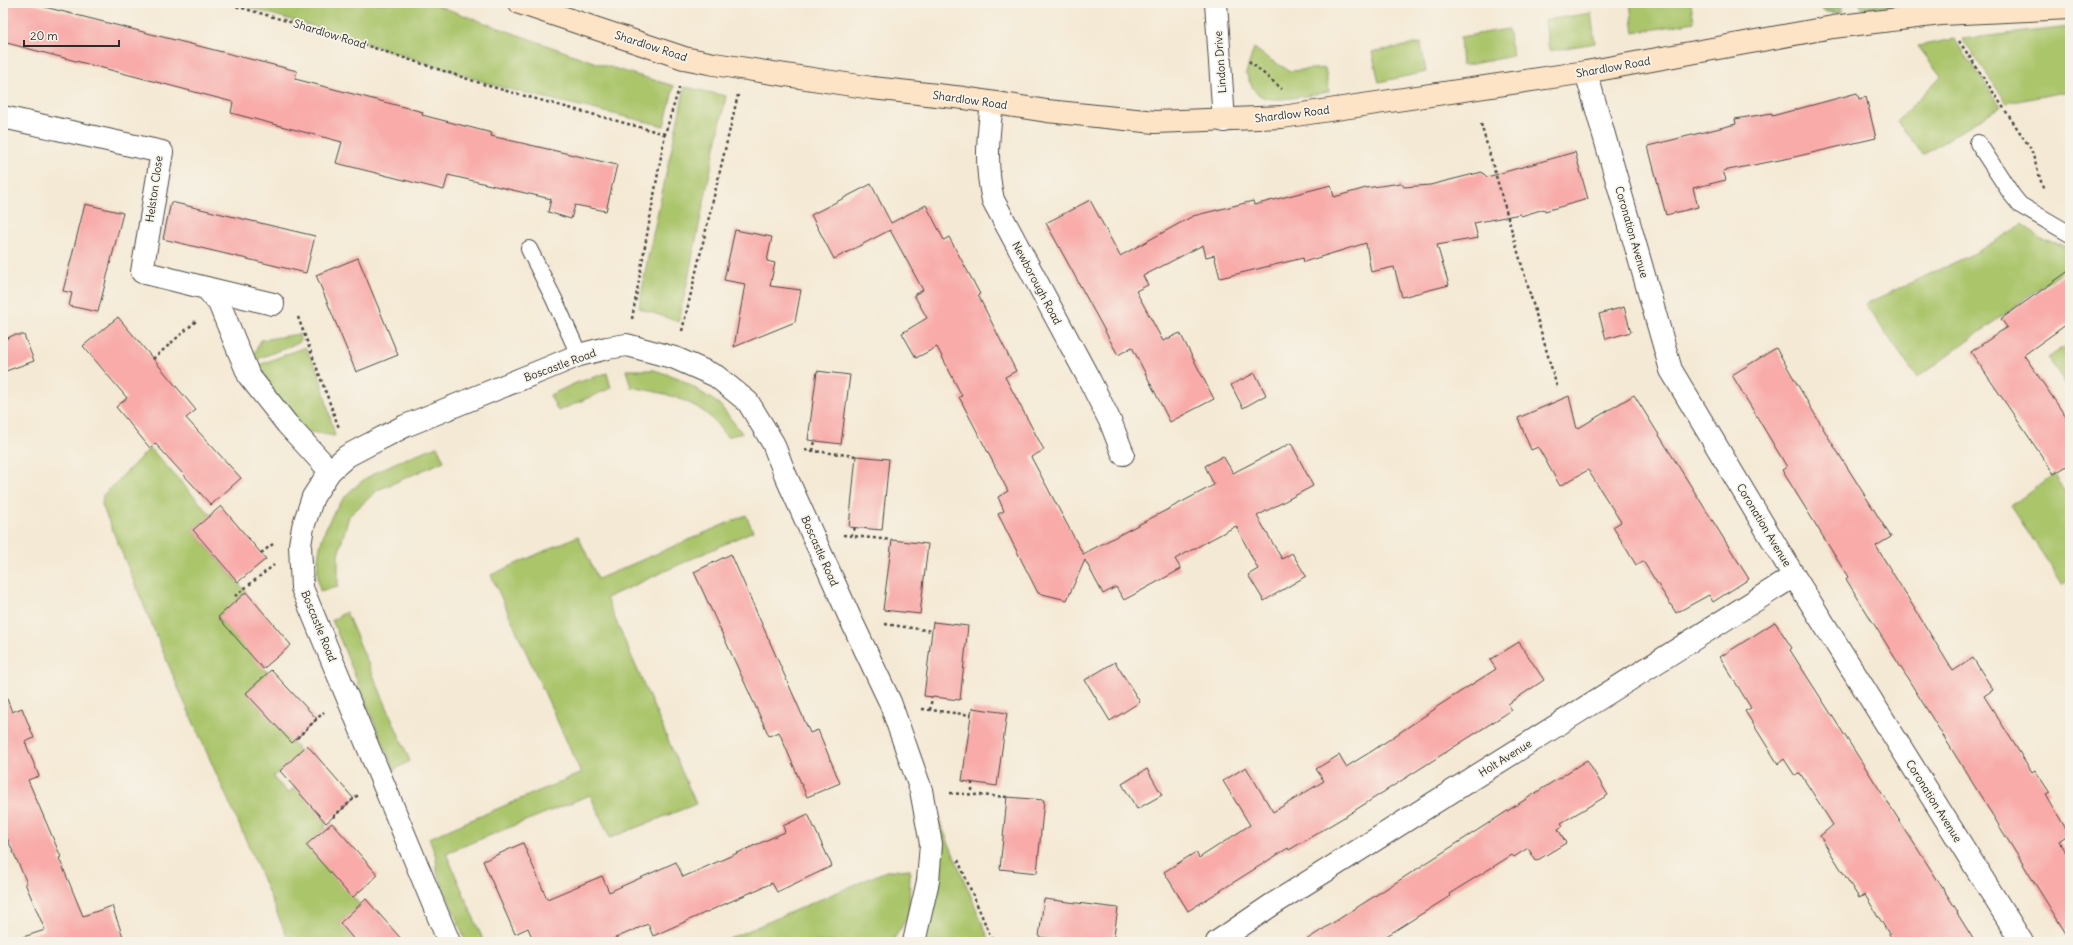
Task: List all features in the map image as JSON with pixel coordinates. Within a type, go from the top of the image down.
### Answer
[{"type":"street","name":"Shardlow Road","points":[[520,3],[684,58],[744,69],[872,88],[1155,122],[1224,121],[1282,117],[1586,72],[1833,27],[1941,14],[2070,8]]},
{"type":"street","name":"Lindon Drive","points":[[1216,3],[1224,121]]},
{"type":"street","name":"Coronation Avenue","points":[[1586,72],[1671,370],[1794,576],[2022,942]]},
{"type":"street","name":"Newborough Road","points":[[992,103],[986,148],[993,200],[1111,423],[1123,454]]},
{"type":"street","name":"Helston Close","points":[[3,116],[162,152],[142,272],[212,295],[273,304]]},
{"type":"street","points":[[212,295],[250,376],[287,424],[330,471]]},
{"type":"street","name":"Boscastle Road","points":[[449,942],[302,588],[300,545],[303,527],[313,497],[330,471],[347,456],[405,426],[579,355],[627,345],[676,358],[716,376],[748,402],[774,444],[851,620],[890,702],[921,790],[931,844],[928,881],[914,942]]},
{"type":"street","name":"Holt Avenue","points":[[1217,942],[1270,906],[1794,576]]},
{"type":"lane","points":[[1978,142],[2020,205],[2070,234]]},
{"type":"lane","points":[[529,249],[554,299],[579,355]]},
{"type":"path","name":"Shardlow Road","points":[[225,3],[334,34],[492,86],[665,134]]},
{"type":"path","points":[[1941,14],[2031,149],[2056,226]]},
{"type":"path","points":[[1218,35],[1310,113]]},
{"type":"path","points":[[627,345],[644,262],[665,134],[681,80],[684,58]]},
{"type":"path","points":[[676,358],[744,69]]},
{"type":"path","points":[[1481,124],[1557,387]]},
{"type":"path","points":[[153,359],[188,327],[212,295]]},
{"type":"path","points":[[273,304],[288,305],[298,317],[339,428],[347,456]]},
{"type":"path","points":[[813,451],[815,441]]},
{"type":"path","points":[[774,444],[813,451],[856,456]]},
{"type":"path","points":[[810,528],[851,536],[892,540]]},
{"type":"path","points":[[851,536],[855,528]]},
{"type":"path","points":[[235,596],[300,545]]},
{"type":"path","points":[[851,620],[932,631]]},
{"type":"path","points":[[930,710],[932,697]]},
{"type":"path","points":[[890,702],[930,710],[971,715]]},
{"type":"path","points":[[972,782],[972,794]]},
{"type":"path","points":[[921,790],[1007,797]]},
{"type":"path","points":[[957,858],[993,942]]},
{"type":"green space","points":[[233,3],[430,3],[596,63],[674,86],[664,126],[500,87],[326,30]]},
{"type":"green space","points":[[1630,3],[1691,3],[1694,22],[1634,33]]},
{"type":"green space","points":[[1814,3],[1842,3],[1842,14],[1826,12]]},
{"type":"green space","points":[[1859,3],[1936,3],[1882,9],[1865,13]]},
{"type":"green space","points":[[1591,13],[1595,43],[1549,51],[1545,20]]},
{"type":"green space","points":[[2070,27],[2070,91],[2007,103],[1962,39]]},
{"type":"green space","points":[[1508,29],[1513,56],[1462,66],[1460,37]]},
{"type":"green space","points":[[1954,39],[2001,106],[1923,155],[1897,121],[1941,76],[1918,46]]},
{"type":"green space","points":[[1421,43],[1426,72],[1379,82],[1372,52]]},
{"type":"green space","points":[[1254,48],[1290,71],[1325,68],[1329,92],[1284,99],[1267,98],[1261,96],[1254,89],[1246,73]]},
{"type":"green space","points":[[685,87],[726,96],[679,322],[639,308],[647,262]]},
{"type":"green space","points":[[2023,224],[2039,238],[2070,249],[2070,266],[1917,378],[1865,304],[1977,252]]},
{"type":"green space","points":[[299,334],[300,342],[250,362],[261,340]]},
{"type":"green space","points":[[2070,343],[2070,390],[2048,358]]},
{"type":"green space","points":[[305,347],[319,373],[335,436],[293,429],[259,365]]},
{"type":"green space","points":[[626,370],[654,370],[679,378],[719,404],[742,433],[727,437],[711,418],[691,404],[662,393],[631,387]]},
{"type":"green space","points":[[607,373],[611,388],[558,411],[550,395],[576,383]]},
{"type":"green space","points":[[437,446],[444,461],[378,490],[349,516],[338,555],[338,587],[320,591],[318,583],[318,559],[321,543],[326,528],[335,510],[346,496],[358,484],[371,475],[386,467]]},
{"type":"green space","points":[[150,448],[211,515],[193,530],[246,592],[218,617],[268,673],[246,693],[301,752],[273,777],[288,793],[295,787],[326,823],[325,828],[306,845],[360,905],[340,923],[356,942],[289,942],[257,865],[179,690],[102,505],[103,495]]},
{"type":"green space","points":[[2054,474],[2070,498],[2070,579],[2063,585],[2011,506]]},
{"type":"green space","points":[[746,515],[753,531],[606,598],[696,804],[610,838],[590,795],[446,853],[484,942],[466,942],[437,872],[436,857],[429,838],[581,773],[491,575],[578,536],[598,579]]},
{"type":"green space","points":[[346,612],[410,761],[394,770],[332,620]]},
{"type":"green space","points":[[937,815],[990,942],[924,942],[932,818]]},
{"type":"green space","points":[[910,869],[909,915],[892,942],[722,942],[886,871]]},
{"type":"building","points":[[3,3],[29,3],[297,71],[295,79],[423,112],[422,115],[492,133],[491,136],[617,165],[606,211],[575,205],[571,219],[548,212],[551,199],[448,175],[444,190],[336,163],[342,142],[231,113],[233,102],[3,42]]},
{"type":"building","points":[[1857,93],[1859,99],[1866,97],[1876,138],[1790,158],[1723,171],[1726,180],[1693,188],[1698,207],[1666,215],[1648,146],[1736,124],[1735,119],[1772,113],[1772,116]]},
{"type":"building","points":[[1575,152],[1588,199],[1545,211],[1544,209],[1521,216],[1520,214],[1474,223],[1478,238],[1437,245],[1449,285],[1402,297],[1394,267],[1371,272],[1366,243],[1304,262],[1303,258],[1220,278],[1214,255],[1206,257],[1203,245],[1143,276],[1148,285],[1136,291],[1163,341],[1180,333],[1214,399],[1170,422],[1132,347],[1118,355],[1046,223],[1090,200],[1120,256],[1193,216],[1253,201],[1254,205],[1331,185],[1334,197],[1366,188],[1401,183],[1404,187],[1430,185],[1482,172],[1487,177]]},
{"type":"building","points":[[871,184],[891,223],[926,205],[944,240],[949,237],[980,294],[978,295],[1016,371],[1005,377],[1044,450],[1031,457],[1083,554],[1214,485],[1205,466],[1223,456],[1233,473],[1291,443],[1313,486],[1257,516],[1282,559],[1292,553],[1306,576],[1264,601],[1248,575],[1258,569],[1236,526],[1175,559],[1181,569],[1124,600],[1116,587],[1103,594],[1085,560],[1067,600],[1038,593],[998,514],[1004,511],[998,497],[1008,491],[959,397],[962,396],[937,347],[916,358],[902,333],[927,318],[914,295],[923,290],[890,230],[834,259],[811,215]]},
{"type":"building","points":[[171,202],[315,236],[306,273],[163,239]]},
{"type":"building","points":[[85,204],[123,213],[98,312],[69,306],[72,293],[63,291]]},
{"type":"building","points":[[735,230],[772,237],[767,261],[775,263],[770,286],[801,290],[795,322],[734,347],[745,284],[724,280]]},
{"type":"building","points":[[358,258],[398,355],[356,372],[316,275]]},
{"type":"building","points":[[2070,270],[2070,322],[2024,355],[2070,423],[2070,464],[2054,474],[1971,352],[2007,327],[2001,319]]},
{"type":"building","points":[[1624,307],[1631,332],[1606,339],[1599,314]]},
{"type":"building","points":[[118,317],[196,410],[186,418],[241,478],[211,505],[155,443],[150,448],[116,407],[127,398],[83,346]]},
{"type":"building","points":[[14,335],[24,335],[34,361],[3,372],[3,340]]},
{"type":"building","points":[[1776,348],[1830,440],[1891,537],[1876,546],[1953,671],[1973,658],[1993,690],[1984,696],[2032,772],[2035,770],[2050,793],[2046,795],[2069,834],[2059,841],[2070,859],[2070,940],[1846,579],[1848,577],[1782,470],[1787,467],[1732,375]]},
{"type":"building","points":[[817,371],[850,375],[841,444],[808,440]]},
{"type":"building","points":[[1255,373],[1266,395],[1243,408],[1231,385]]},
{"type":"building","points":[[1634,395],[1749,579],[1713,602],[1709,595],[1676,613],[1643,561],[1636,565],[1613,527],[1621,522],[1588,470],[1560,486],[1538,447],[1531,450],[1518,418],[1569,396],[1577,429]]},
{"type":"building","points":[[856,456],[889,459],[882,530],[849,527]]},
{"type":"building","points":[[221,506],[266,559],[238,582],[193,530]]},
{"type":"building","points":[[892,540],[928,544],[920,614],[883,610]]},
{"type":"building","points":[[731,554],[810,733],[818,730],[840,783],[807,797],[779,732],[769,736],[694,572]]},
{"type":"building","points":[[246,592],[291,645],[263,669],[218,617]]},
{"type":"building","points":[[933,622],[968,626],[960,700],[924,696]]},
{"type":"building","points":[[1775,622],[1792,648],[1790,650],[1958,912],[1957,913],[1975,942],[1894,942],[1865,895],[1859,898],[1820,836],[1833,825],[1800,773],[1795,776],[1784,759],[1778,764],[1745,711],[1751,708],[1720,657]]},
{"type":"building","points":[[1519,642],[1544,680],[1508,704],[1512,710],[1346,816],[1289,850],[1288,848],[1188,911],[1164,872],[1196,852],[1199,858],[1250,825],[1223,781],[1246,767],[1273,812],[1324,781],[1316,769],[1339,755],[1346,767],[1372,751],[1496,669],[1490,660]]},
{"type":"building","points":[[1115,662],[1140,702],[1110,721],[1085,680]]},
{"type":"building","points":[[271,670],[317,719],[292,743],[246,693]]},
{"type":"building","points":[[4,691],[12,712],[22,708],[34,738],[25,742],[39,776],[28,780],[61,857],[59,858],[83,916],[112,906],[125,942],[21,942],[20,938],[45,930],[25,883],[27,883],[3,829]]},
{"type":"building","points":[[972,708],[1007,713],[997,786],[962,781]]},
{"type":"building","points":[[307,745],[354,799],[326,823],[280,771]]},
{"type":"building","points":[[1587,760],[1608,795],[1561,823],[1563,826],[1558,829],[1566,843],[1536,861],[1528,848],[1514,857],[1512,855],[1449,894],[1450,896],[1377,942],[1303,942]]},
{"type":"building","points":[[1147,769],[1162,795],[1137,809],[1122,784]]},
{"type":"building","points":[[1007,797],[1044,800],[1037,873],[1000,869]]},
{"type":"building","points":[[808,814],[832,866],[777,892],[772,883],[653,936],[648,924],[606,942],[534,942],[528,928],[515,934],[483,861],[523,843],[547,899],[602,876],[609,892],[676,862],[683,877],[785,832],[783,826]]},
{"type":"building","points":[[332,823],[378,875],[352,898],[306,845]]},
{"type":"building","points":[[366,899],[404,942],[356,942],[340,923]]},
{"type":"building","points":[[1044,899],[1118,908],[1113,942],[1079,942],[1039,937]]}]
